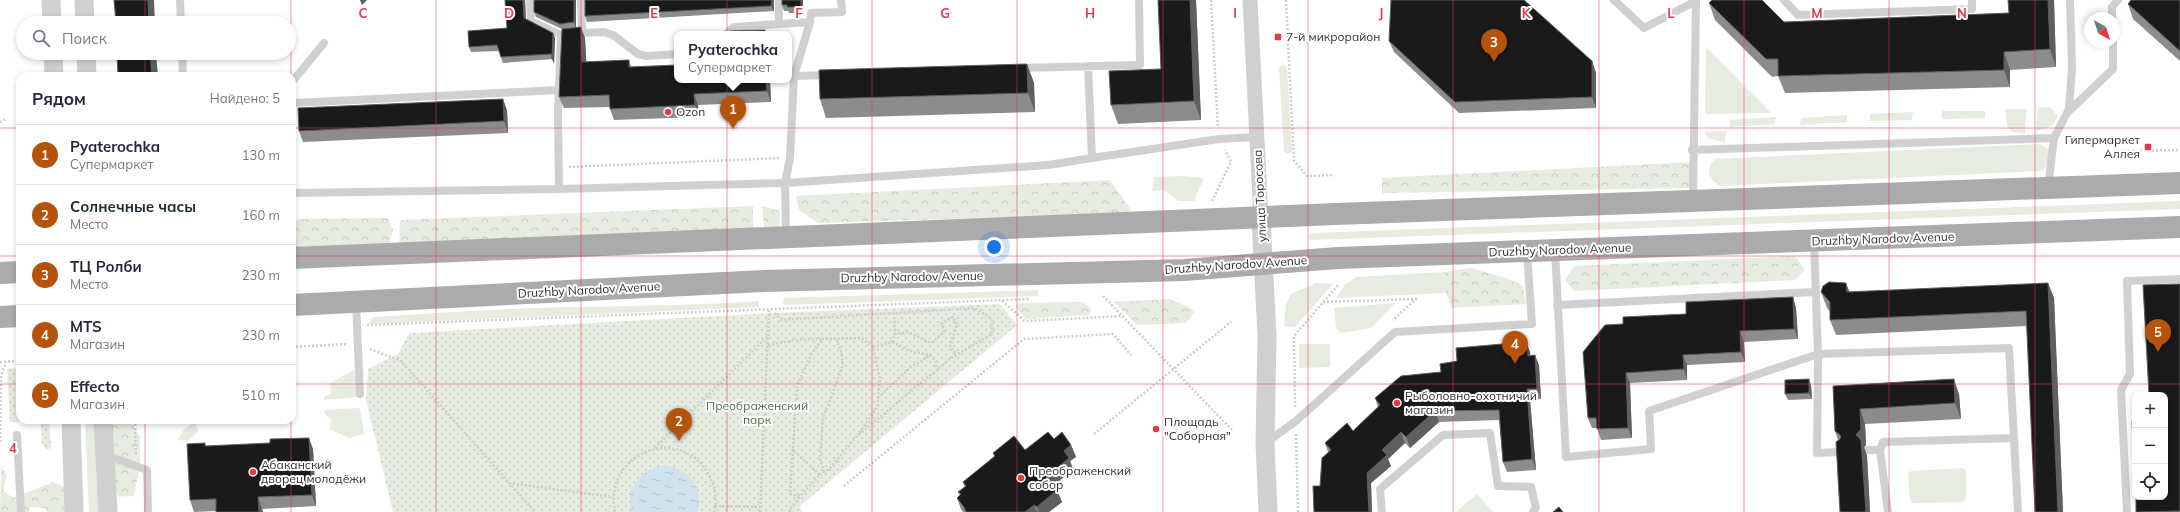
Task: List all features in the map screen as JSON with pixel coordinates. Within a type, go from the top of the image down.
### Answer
[{"type":"main road","points":[[296,258],[1261,219],[1336,214],[2180,183]]},
{"type":"main road","name":"Druzhby Narodov Avenue","points":[[296,305],[764,281],[1184,270],[1264,265],[1338,258],[1814,242],[2180,227]]},
{"type":"main road","points":[[0,274],[16,272]]},
{"type":"main road","points":[[0,317],[16,316]]},
{"type":"street","points":[[51,0],[52,16]]},
{"type":"street","points":[[84,0],[85,16]]},
{"type":"street","name":"улица Торосова","points":[[1250,0],[1267,336],[1265,443],[1268,512]]},
{"type":"street","points":[[53,60],[54,72]]},
{"type":"street","points":[[86,60],[87,72]]},
{"type":"street","points":[[71,424],[74,512]]},
{"type":"street","points":[[103,424],[108,512]]},
{"type":"lane","points":[[180,0],[181,16]]},
{"type":"lane","points":[[530,0],[531,21],[561,35],[604,32],[613,36],[638,54],[646,56],[674,54]]},
{"type":"lane","points":[[581,0],[582,33]]},
{"type":"lane","points":[[779,0],[780,24]]},
{"type":"lane","points":[[786,238],[785,183],[790,158],[794,76],[810,22],[811,13],[842,12],[841,0]]},
{"type":"lane","points":[[1009,68],[1140,65],[1139,0]]},
{"type":"lane","points":[[1614,0],[1644,28],[1696,0],[1692,150],[1693,201]]},
{"type":"lane","points":[[1784,0],[1798,15],[1972,9],[1972,0]]},
{"type":"lane","points":[[2048,188],[2054,138],[2067,112],[2072,68],[2070,0]]},
{"type":"lane","points":[[2112,12],[2112,6],[2118,0]]},
{"type":"lane","points":[[729,31],[734,27],[810,22]]},
{"type":"lane","points":[[559,189],[559,90],[561,35]]},
{"type":"lane","points":[[296,77],[324,43]]},
{"type":"lane","points":[[2067,112],[2113,69],[2113,48]]},
{"type":"lane","points":[[182,60],[183,72]]},
{"type":"lane","points":[[1088,66],[1092,158]]},
{"type":"lane","points":[[794,76],[842,74]]},
{"type":"lane","points":[[296,103],[559,90]]},
{"type":"lane","points":[[296,193],[559,189],[785,183],[1048,165],[1219,139],[1257,137]]},
{"type":"lane","points":[[1692,150],[2054,138]]},
{"type":"lane","points":[[1814,242],[1818,354],[1817,453],[1841,452]]},
{"type":"lane","points":[[1555,250],[1566,457],[1651,449],[1649,411],[1818,354],[2009,348],[2018,512]]},
{"type":"lane","points":[[1265,443],[1296,421],[1395,332],[1532,324],[1527,251]]},
{"type":"lane","points":[[2127,512],[2121,390],[2130,374],[2127,281],[2180,279]]},
{"type":"lane","points":[[1557,305],[1815,292]]},
{"type":"lane","points":[[356,302],[360,394]]},
{"type":"lane","points":[[1382,512],[1380,490],[1443,435],[1490,433],[1498,486],[1531,487],[1536,508],[1533,512]]},
{"type":"lane","points":[[17,435],[21,512]]},
{"type":"lane","points":[[1888,512],[1880,450],[1883,442],[2014,438]]},
{"type":"lane","points":[[1867,450],[1880,450]]},
{"type":"lane","points":[[105,455],[147,470],[148,512]]},
{"type":"path","points":[[1211,0],[1219,139],[1231,162],[1212,201]]},
{"type":"path","points":[[1286,0],[1294,161],[1307,176],[1334,175]]},
{"type":"path","points":[[0,122],[6,119]]},
{"type":"path","points":[[2116,151],[2180,150]]},
{"type":"path","points":[[559,168],[790,158]]},
{"type":"path","points":[[1295,409],[1294,336],[1339,284]]},
{"type":"path","points":[[1104,296],[1233,431]]},
{"type":"path","points":[[357,326],[1029,299]]},
{"type":"path","points":[[1002,300],[1025,321],[1123,316]]},
{"type":"path","points":[[775,313],[781,320],[974,308],[992,320],[992,334],[958,354],[856,437]]},
{"type":"path","points":[[760,512],[769,310]]},
{"type":"path","points":[[892,342],[895,334],[894,313]]},
{"type":"path","points":[[895,334],[908,332],[931,343],[944,332],[942,323],[953,317],[957,324],[950,347],[958,354]]},
{"type":"path","points":[[1094,434],[1231,322]]},
{"type":"path","points":[[844,486],[1024,339],[1113,334],[1131,355]]},
{"type":"path","points":[[654,449],[769,335]]},
{"type":"path","points":[[768,345],[795,340],[861,338],[872,347],[880,379],[877,408],[856,437],[800,496],[790,512]]},
{"type":"path","points":[[800,496],[790,494],[797,386],[811,355],[822,339]]},
{"type":"path","points":[[824,472],[820,459],[824,418],[843,365],[841,351],[836,339]]},
{"type":"path","points":[[872,347],[892,342],[910,351],[930,355],[936,361],[937,370]]},
{"type":"path","points":[[296,347],[357,344],[401,361],[535,512]]},
{"type":"path","points":[[878,398],[911,367],[930,355]]},
{"type":"path","points":[[0,362],[16,361]]},
{"type":"path","points":[[0,442],[1,376],[6,362]]},
{"type":"path","points":[[135,424],[137,466]]},
{"type":"path","points":[[614,512],[613,497],[616,484],[621,472],[630,461],[642,453],[654,449],[674,448],[692,455],[706,469],[715,487],[716,506],[714,512]]},
{"type":"path","points":[[792,449],[820,475]]},
{"type":"path","points":[[508,483],[613,497]]},
{"type":"path","points":[[716,506],[760,507]]},
{"type":"green space","points":[[1706,47],[1771,113],[1705,114]]},
{"type":"green space","points":[[1284,65],[1287,67],[1292,152],[1288,154],[1284,152],[1279,67]]},
{"type":"green space","points":[[2049,107],[2057,115],[2055,122],[2047,128],[2036,131],[2038,108]]},
{"type":"green space","points":[[2005,109],[2026,109],[2025,134],[2013,132],[2007,126]]},
{"type":"green space","points":[[1942,111],[1985,111],[1985,118],[1942,119]]},
{"type":"green space","points":[[1913,112],[1912,120],[1870,121],[1870,114]]},
{"type":"green space","points":[[1847,115],[1847,122],[1800,125],[1801,118]]},
{"type":"green space","points":[[1776,117],[1775,124],[1730,127],[1730,120]]},
{"type":"green space","points":[[1726,131],[1725,143],[1708,138],[1704,132]]},
{"type":"green space","points":[[2041,144],[2049,150],[2047,166],[2041,171],[1720,186],[1709,174],[1710,166],[1715,159]]},
{"type":"green space","points":[[1692,162],[1692,188],[1382,193],[1382,178]]},
{"type":"green space","points":[[1183,176],[1204,178],[1194,201],[1178,201],[1164,190],[1152,191],[1154,177]]},
{"type":"green space","points":[[1110,180],[1133,213],[818,223],[799,210],[796,196]]},
{"type":"green space","points":[[2180,201],[2180,209],[1311,240],[1308,237],[1311,233]]},
{"type":"green space","points":[[753,206],[753,230],[399,246],[400,220]]},
{"type":"green space","points":[[762,206],[780,211],[779,233],[765,234]]},
{"type":"green space","points":[[388,218],[393,230],[389,246],[296,252],[296,220]]},
{"type":"green space","points":[[1795,256],[1805,270],[1795,280],[1574,291],[1565,280],[1574,266]]},
{"type":"green space","points":[[1471,268],[1509,279],[1523,286],[1526,304],[1452,308],[1446,293],[1445,272]]},
{"type":"green space","points":[[1445,272],[1446,293],[1336,298],[1345,285],[1356,277]]},
{"type":"green space","points":[[1316,283],[1333,284],[1295,327],[1284,326],[1286,304],[1291,294]]},
{"type":"green space","points":[[1038,290],[1038,296],[783,305],[784,298]]},
{"type":"green space","points":[[1169,299],[1189,307],[1194,312],[1186,323],[1137,325],[1114,302]]},
{"type":"green space","points":[[759,301],[759,307],[368,324],[373,317],[473,311]]},
{"type":"green space","points":[[1083,302],[1091,309],[1089,315],[1026,319],[1015,306],[1018,303]]},
{"type":"green space","points":[[1395,303],[1371,328],[1342,333],[1336,329],[1334,308]]},
{"type":"green space","name":"Преображенский парк","points":[[1000,304],[1017,325],[800,506],[802,512],[393,512],[366,400],[368,369],[398,354],[409,333],[775,313]]},
{"type":"green space","points":[[1299,344],[1330,344],[1330,367],[1299,368]]},
{"type":"green space","points":[[16,368],[16,422],[10,422],[7,369]]},
{"type":"green space","points":[[354,370],[358,397],[324,400],[325,396],[331,394],[330,383]]},
{"type":"green space","points":[[360,408],[364,434],[349,438],[330,429],[331,419],[324,413],[325,410]]},
{"type":"green space","points":[[41,424],[49,424],[51,448],[46,450],[42,444]]},
{"type":"green space","points":[[85,424],[95,424],[99,512],[89,512]]},
{"type":"green space","points":[[111,424],[132,424],[140,437],[140,463],[134,496],[119,497],[113,486]]},
{"type":"green space","points":[[192,424],[196,424],[198,431],[188,441],[178,440],[184,429]]},
{"type":"green space","points":[[1,467],[7,475],[3,491],[14,498],[53,482],[67,488],[72,512],[47,512],[45,508],[30,507],[29,512],[0,512]]},
{"type":"green space","points":[[1963,468],[1966,472],[1966,498],[1963,502],[1912,503],[1910,500],[1908,473],[1911,471]]},
{"type":"green space","points":[[1477,494],[1493,512],[1456,512]]},
{"type":"water","points":[[665,465],[673,467],[688,475],[693,481],[699,495],[697,512],[632,512],[630,503],[631,495],[633,487],[637,481],[642,475],[649,471]]},
{"type":"building","points":[[114,0],[148,0],[149,16],[115,16]]},
{"type":"building","points":[[505,0],[523,0],[524,18],[553,33],[552,59],[552,54],[501,57],[497,45],[469,47],[468,31],[507,28]]},
{"type":"building","points":[[534,0],[574,0],[574,22],[560,24],[534,12]]},
{"type":"building","points":[[585,0],[772,0],[771,6],[585,16]]},
{"type":"building","points":[[782,0],[801,0],[801,7],[787,7],[787,5],[782,5]]},
{"type":"building","points":[[1158,0],[1190,0],[1194,101],[1111,105],[1109,71],[1161,69]]},
{"type":"building","points":[[1391,0],[1524,0],[1592,61],[1592,97],[1455,102],[1389,41]]},
{"type":"building","points":[[1712,0],[1762,0],[1784,22],[2009,13],[2008,0],[2048,0],[2050,49],[2004,52],[2004,70],[1778,76],[1778,59],[1766,59],[1709,3]]},
{"type":"building","points":[[2131,0],[2180,0],[2180,51],[2128,4]]},
{"type":"building","points":[[581,27],[582,62],[629,60],[629,67],[674,65],[674,83],[766,83],[767,91],[694,94],[695,105],[610,109],[609,95],[559,97],[562,29]]},
{"type":"building","points":[[765,30],[765,31],[730,31]]},
{"type":"building","points":[[117,60],[151,60],[152,72],[118,72]]},
{"type":"building","points":[[1027,64],[1028,93],[820,99],[819,70]]},
{"type":"building","points":[[503,99],[504,121],[299,131],[298,108]]},
{"type":"building","points":[[1829,282],[1846,283],[1847,292],[2048,283],[2058,512],[2035,512],[2026,311],[1830,320],[1830,302],[1821,292],[1823,286]]},
{"type":"building","points":[[2180,284],[2180,511],[2136,512],[2136,500],[2168,500],[2168,392],[2149,392],[2143,285]]},
{"type":"building","points":[[1793,297],[1794,329],[1740,331],[1741,352],[1683,355],[1684,369],[1626,373],[1628,428],[1597,429],[1596,418],[1588,418],[1583,352],[1605,325],[1623,324],[1623,317],[1686,314],[1686,302]]},
{"type":"building","points":[[1526,342],[1528,356],[1535,355],[1537,389],[1527,389],[1532,459],[1503,462],[1499,410],[1435,411],[1406,437],[1401,432],[1382,450],[1387,455],[1367,473],[1369,512],[1314,512],[1313,486],[1320,486],[1322,458],[1331,450],[1325,443],[1347,423],[1353,431],[1380,405],[1375,398],[1401,376],[1441,372],[1440,364],[1457,361],[1456,348]]},
{"type":"building","points":[[1809,379],[1809,393],[1785,394],[1785,380]]},
{"type":"building","points":[[1954,379],[1955,403],[1860,409],[1861,429],[1856,435],[1861,440],[1866,512],[1840,512],[1836,442],[1841,436],[1835,431],[1833,386]]},
{"type":"building","name":"Преображенский собор","points":[[1048,432],[1054,439],[1062,432],[1071,445],[1064,451],[1069,458],[1046,477],[1057,490],[1037,507],[1034,505],[1025,512],[966,512],[957,498],[961,494],[958,492],[966,486],[963,482],[995,456],[993,453],[1014,436],[1025,450]]},
{"type":"building","name":"Абаканский дворец молодёжи","points":[[309,438],[312,495],[258,497],[259,512],[216,512],[216,499],[190,500],[187,444],[205,443],[205,446],[270,443],[270,439]]},
{"type":"building","points":[[1559,507],[1563,512],[1553,512]]},
{"type":"place","name":"7-й микрорайон","points":[[1278,37]]},
{"type":"place","name":"ТЦ Ролби","points":[[1494,62]]},
{"type":"place","name":"Ozon","points":[[668,112]]},
{"type":"place","name":"Pyaterochka","points":[[733,129]]},
{"type":"place","name":"Гипермаркет Аллея","points":[[2148,147]]},
{"type":"place","name":"Effecto","points":[[2158,352]]},
{"type":"place","name":"MTS","points":[[1515,364]]},
{"type":"place","name":"Рыболовно-охотничий магазин","points":[[1397,403]]},
{"type":"place","name":"Площадь \"Соборная\"","points":[[1156,429]]},
{"type":"place","name":"Солнечные часы","points":[[679,441]]},
{"type":"place","name":"Абаканский дворец молодёжи","points":[[253,472]]},
{"type":"place","name":"Преображенский собор","points":[[1021,478]]}]
